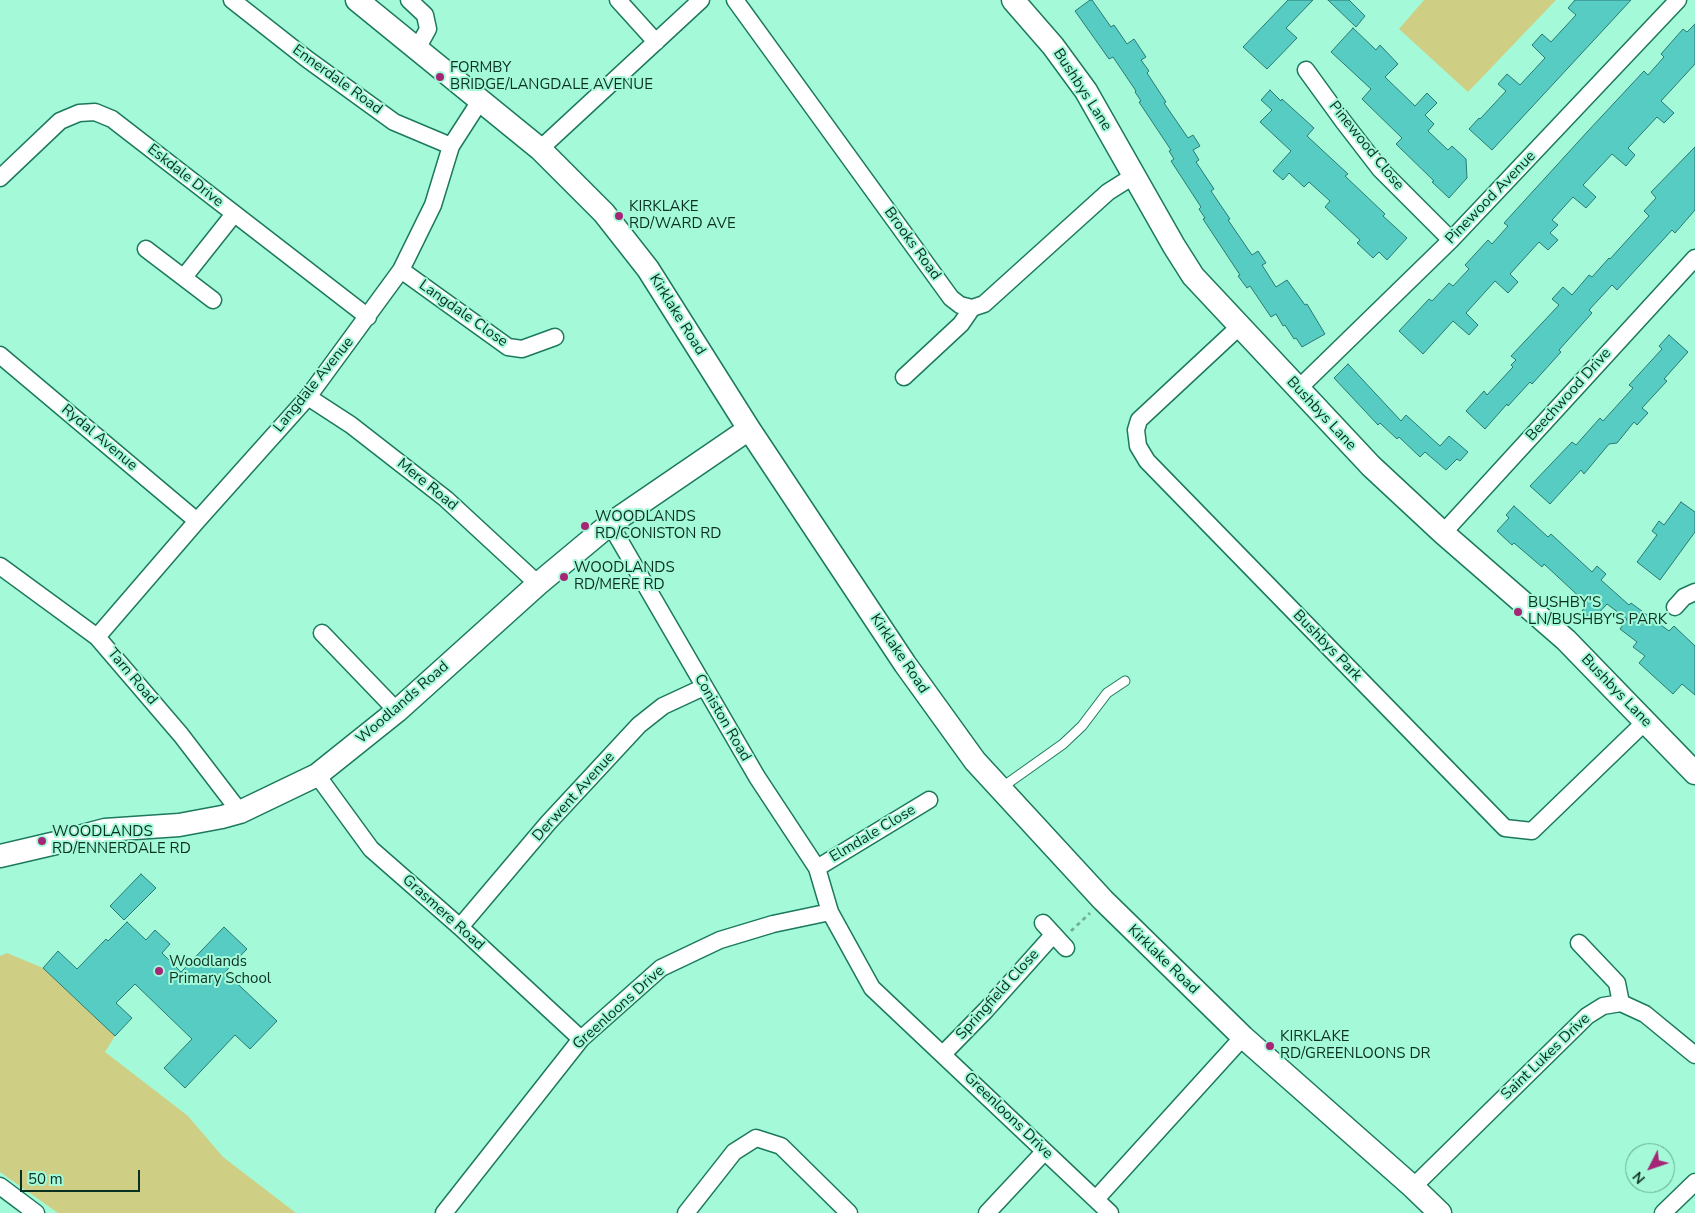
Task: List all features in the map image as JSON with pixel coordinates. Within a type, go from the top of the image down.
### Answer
[{"type":"street","name":"Ennerdale Road","points":[[232,0],[307,59],[394,122],[451,146]]},
{"type":"street","name":"Kirklake Road","points":[[357,0],[540,149],[604,213],[648,269],[749,429],[905,664],[975,760],[1103,900],[1243,1037],[1440,1213]]},
{"type":"street","points":[[409,0],[425,15],[428,29],[418,49]]},
{"type":"street","points":[[618,0],[656,42]]},
{"type":"street","points":[[540,149],[701,0]]},
{"type":"street","name":"Brooks Road","points":[[735,0],[951,298],[960,306],[972,308]]},
{"type":"street","name":"Pinewood Avenue","points":[[1298,389],[1451,240],[1678,0]]},
{"type":"street","name":"Bushbys Lane","points":[[1015,1],[1053,46],[1086,91],[1193,276],[1371,466],[1443,533],[1566,640],[1694,771]]},
{"type":"street","name":"Pinewood Close","points":[[1306,70],[1380,169],[1451,240]]},
{"type":"street","name":"Langdale Avenue","points":[[97,636],[308,397],[368,317],[401,270],[433,205],[451,146],[480,101]]},
{"type":"street","name":"Eskdale Drive","points":[[0,178],[60,121],[78,113],[95,112],[112,119],[368,317]]},
{"type":"street","points":[[904,377],[961,324],[972,308],[989,300],[1108,192],[1135,175]]},
{"type":"street","points":[[184,277],[234,214]]},
{"type":"street","points":[[146,248],[213,300]]},
{"type":"street","name":"Beechwood Drive","points":[[1443,533],[1695,258]]},
{"type":"street","name":"Langdale Close","points":[[401,270],[508,347],[522,349],[555,337]]},
{"type":"street","name":"Bushbys Park","points":[[1240,326],[1139,420],[1136,430],[1138,446],[1147,461],[1505,828],[1532,831],[1646,721]]},
{"type":"street","name":"Rydal Avenue","points":[[0,355],[197,521]]},
{"type":"street","name":"Mere Road","points":[[308,397],[351,425],[446,499],[538,584]]},
{"type":"street","name":"Woodlands Road","points":[[0,856],[105,830],[179,825],[222,818],[240,812],[317,776],[397,711],[538,584],[610,524],[749,429]]},
{"type":"street","name":"Coniston Road","points":[[610,524],[757,777],[817,868],[830,912]]},
{"type":"street","name":"Tarn Road","points":[[0,566],[97,636],[181,735],[240,812]]},
{"type":"street","points":[[1675,607],[1684,597],[1695,592]]},
{"type":"street","points":[[322,633],[397,711]]},
{"type":"street","name":"Derwent Avenue","points":[[460,926],[548,823],[639,725],[663,706],[704,687]]},
{"type":"street","name":"Grasmere Road","points":[[317,776],[371,849],[460,926],[581,1039]]},
{"type":"street","name":"Elmdale Close","points":[[817,868],[928,800]]},
{"type":"street","name":"Greenloons Drive","points":[[444,1213],[581,1039],[661,968],[728,938],[773,924],[830,912],[872,988],[1110,1213]]},
{"type":"street","name":"Springfield Close","points":[[943,1054],[1055,937]]},
{"type":"street","points":[[1579,943],[1617,983],[1621,1003],[1645,1014],[1695,1055]]},
{"type":"street","name":"Saint Lukes Drive","points":[[1413,1187],[1586,1016],[1603,1006],[1621,1003]]},
{"type":"street","points":[[1096,1199],[1243,1037]]},
{"type":"street","points":[[686,1213],[734,1152],[756,1138],[781,1146],[849,1213]]},
{"type":"street","points":[[987,1213],[1044,1152]]},
{"type":"street","points":[[1663,1213],[1695,1182]]},
{"type":"street","points":[[0,1186],[36,1213]]},
{"type":"lane","points":[[1000,788],[1063,744],[1082,726],[1108,693],[1125,680]]},
{"type":"path","points":[[1055,937],[1103,900]]},
{"type":"shaded area","points":[[1424,0],[1556,0],[1468,92],[1399,29]]},
{"type":"shaded area","points":[[7,953],[43,968],[115,1036],[105,1052],[188,1116],[223,1157],[296,1213],[58,1213],[0,1172],[0,956]]},
{"type":"building","points":[[1092,0],[1111,27],[1114,25],[1127,44],[1134,39],[1146,57],[1141,60],[1149,71],[1147,73],[1166,102],[1164,103],[1188,138],[1193,135],[1200,146],[1193,150],[1199,160],[1196,162],[1214,189],[1211,191],[1230,219],[1228,220],[1252,255],[1258,251],[1266,263],[1262,265],[1276,287],[1287,280],[1305,305],[1307,304],[1325,334],[1302,347],[1285,325],[1283,326],[1276,314],[1271,317],[1250,286],[1247,288],[1238,276],[1240,275],[1203,219],[1205,218],[1199,209],[1201,207],[1171,161],[1174,159],[1169,151],[1171,150],[1139,102],[1141,101],[1136,91],[1113,57],[1109,59],[1075,11]]},
{"type":"building","points":[[1288,0],[1313,0],[1286,28],[1297,38],[1267,69],[1243,47]]},
{"type":"building","points":[[1328,0],[1349,0],[1365,16],[1356,27]]},
{"type":"building","points":[[1575,0],[1631,0],[1492,150],[1469,129],[1506,91],[1498,84],[1507,74],[1520,85],[1545,58],[1532,45],[1542,34],[1551,42],[1576,15],[1568,8]]},
{"type":"building","points":[[1695,24],[1695,64],[1661,101],[1674,113],[1664,123],[1657,117],[1628,148],[1635,155],[1626,166],[1612,154],[1583,185],[1596,197],[1586,208],[1573,197],[1552,220],[1558,225],[1550,233],[1558,240],[1548,250],[1539,242],[1510,274],[1518,282],[1508,293],[1495,281],[1466,313],[1478,325],[1469,335],[1453,321],[1423,354],[1399,331],[1429,299],[1432,301],[1449,283],[1453,286],[1469,269],[1465,265],[1488,240],[1492,244],[1508,226],[1504,223],[1588,131],[1644,71],[1648,75],[1664,57],[1661,54],[1683,29],[1687,32]]},
{"type":"building","points":[[1353,28],[1376,50],[1380,45],[1398,64],[1385,77],[1415,106],[1427,93],[1437,103],[1425,115],[1434,124],[1428,131],[1448,150],[1452,146],[1466,159],[1467,178],[1449,198],[1396,144],[1402,138],[1362,99],[1371,89],[1331,52]]},
{"type":"building","points":[[1270,90],[1314,128],[1307,136],[1348,174],[1345,176],[1407,238],[1387,260],[1379,252],[1373,258],[1357,243],[1360,240],[1325,207],[1330,201],[1309,182],[1304,187],[1289,173],[1283,180],[1273,171],[1291,151],[1260,122],[1272,110],[1261,100]]},
{"type":"building","points":[[1695,147],[1695,210],[1675,233],[1672,230],[1617,290],[1612,285],[1589,310],[1592,313],[1559,350],[1561,352],[1532,384],[1530,382],[1508,406],[1507,404],[1485,429],[1466,411],[1484,391],[1487,395],[1513,367],[1511,365],[1516,360],[1511,356],[1559,305],[1552,299],[1563,287],[1572,295],[1589,275],[1592,277],[1610,259],[1649,216],[1644,211],[1656,198],[1651,192]]},
{"type":"building","points":[[1669,335],[1688,352],[1664,379],[1667,381],[1642,408],[1648,413],[1637,425],[1634,422],[1617,443],[1609,444],[1584,474],[1581,470],[1550,504],[1530,486],[1572,442],[1576,445],[1600,418],[1603,421],[1633,388],[1629,385],[1662,349],[1659,346]]},
{"type":"building","points":[[1348,364],[1401,421],[1406,415],[1440,446],[1449,436],[1468,452],[1460,461],[1457,459],[1446,470],[1425,452],[1420,457],[1399,437],[1397,439],[1380,423],[1378,425],[1334,378]]},
{"type":"building","points":[[1681,502],[1695,512],[1695,532],[1660,580],[1637,562],[1657,535],[1652,531],[1659,521],[1664,525]]},
{"type":"building","points":[[1514,506],[1548,537],[1551,534],[1592,572],[1597,566],[1606,574],[1601,580],[1629,605],[1631,603],[1669,631],[1674,626],[1695,646],[1695,695],[1682,684],[1673,694],[1639,663],[1645,656],[1633,647],[1637,642],[1620,629],[1627,619],[1607,604],[1592,620],[1582,611],[1585,607],[1582,604],[1585,602],[1544,564],[1542,567],[1514,543],[1512,545],[1497,531],[1509,518],[1506,515]]},
{"type":"building","points":[[141,874],[156,888],[124,920],[110,906]]},
{"type":"building","points":[[127,922],[146,940],[155,930],[170,944],[162,953],[181,972],[224,927],[247,949],[225,972],[277,1021],[250,1049],[235,1035],[185,1088],[164,1068],[192,1039],[135,984],[116,1003],[132,1018],[115,1036],[43,968],[58,951],[77,969],[106,939],[108,941]]},
{"type":"place","name":"FORMBY BRIDGE/LANGDALE AVENUE","points":[[440,77]]},
{"type":"place","name":"KIRKLAKE RD/WARD AVE","points":[[619,216]]},
{"type":"place","name":"WOODLANDS RD/CONISTON RD","points":[[585,526]]},
{"type":"place","name":"WOODLANDS RD/MERE RD","points":[[564,577]]},
{"type":"place","name":"BUSHBY'S LN/BUSHBY'S PARK","points":[[1518,612]]},
{"type":"place","name":"WOODLANDS RD/ENNERDALE RD","points":[[42,841]]},
{"type":"place","name":"Woodlands Primary School","points":[[159,971]]},
{"type":"place","name":"KIRKLAKE RD/GREENLOONS DR","points":[[1270,1046]]}]
